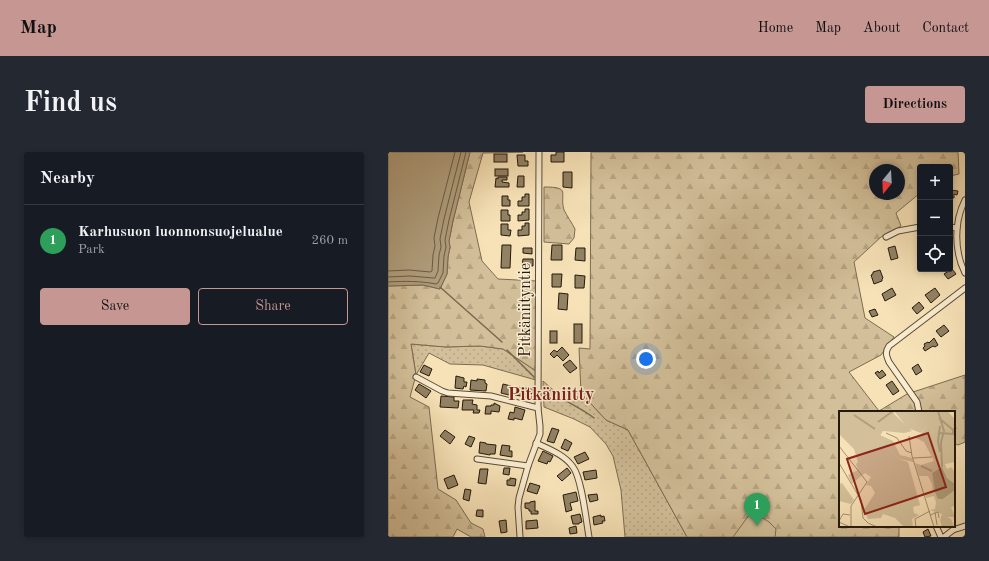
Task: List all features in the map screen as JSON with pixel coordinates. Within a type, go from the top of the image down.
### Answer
[{"type":"street","name":"Pitkäniityntie","points":[[520,537],[518,507],[519,498],[540,426],[538,408],[539,152]]},
{"type":"street","points":[[965,200],[960,213],[957,228],[958,247],[965,273]]},
{"type":"street","points":[[953,227],[957,228]]},
{"type":"street","points":[[886,237],[898,231],[917,228]]},
{"type":"street","points":[[919,411],[917,402],[889,362],[886,352],[890,346],[965,288]]},
{"type":"street","points":[[416,377],[448,393],[491,396],[538,408]]},
{"type":"street","points":[[536,443],[557,453],[567,460],[573,467],[580,484],[589,537]]},
{"type":"street","points":[[478,459],[528,466]]},
{"type":"street","points":[[937,527],[943,537],[953,530],[965,526]]},
{"type":"green space","points":[[470,152],[523,152],[483,153],[469,202],[482,261],[498,279],[537,281],[536,371],[503,349],[480,346],[446,347],[411,344],[416,375],[410,397],[429,407],[438,489],[456,500],[471,523],[483,529],[485,537],[471,537],[457,529],[453,537],[388,537],[388,286],[423,285],[440,289],[447,274],[450,247],[449,241]]},
{"type":"green space","points":[[591,152],[958,152],[959,174],[953,175],[953,164],[917,164],[917,196],[896,213],[901,226],[881,237],[854,262],[865,318],[894,337],[881,355],[849,372],[879,411],[839,411],[839,527],[899,527],[899,537],[687,537],[628,430],[606,420],[581,393],[579,348],[590,349]]},
{"type":"green space","points":[[544,187],[558,188],[563,192],[564,210],[575,229],[574,238],[569,244],[544,242]]},
{"type":"green space","points":[[411,344],[446,347],[480,346],[503,349],[536,371],[536,380],[483,365],[450,364],[429,353],[416,375]]},
{"type":"green space","points":[[965,375],[965,442],[958,445],[955,444],[955,411],[879,411],[907,394]]},
{"type":"green space","points":[[543,381],[559,395],[564,390],[581,393],[606,420],[628,430],[687,537],[625,537],[621,490],[613,456],[606,444],[590,427],[544,407]]},
{"type":"green space","points":[[752,511],[769,522],[776,529],[775,537],[733,537]]},
{"type":"water","points":[[388,152],[470,152],[449,241],[450,247],[447,274],[440,289],[423,285],[388,286]]},
{"type":"building","points":[[556,152],[564,152],[564,162],[551,162],[551,155],[556,155]]},
{"type":"building","points":[[494,154],[507,154],[507,162],[494,162]]},
{"type":"building","points":[[517,155],[525,155],[525,161],[528,161],[528,166],[518,166]]},
{"type":"building","points":[[495,169],[508,169],[508,176],[495,176]]},
{"type":"building","points":[[563,172],[572,172],[572,188],[563,187]]},
{"type":"building","points":[[518,176],[524,176],[524,187],[517,187]]},
{"type":"building","points":[[498,177],[507,177],[507,180],[502,180],[502,182],[509,183],[509,187],[495,187],[496,178],[498,179]]},
{"type":"building","points":[[953,190],[958,191],[957,195],[954,194],[954,198]]},
{"type":"building","points":[[525,194],[529,194],[529,206],[518,206],[518,201],[522,201],[522,197],[525,197]]},
{"type":"building","points":[[502,196],[508,196],[510,206],[502,206]]},
{"type":"building","points":[[525,209],[529,209],[529,220],[518,221],[518,215],[522,215],[522,212],[525,212]]},
{"type":"building","points":[[501,210],[508,210],[510,221],[501,221]]},
{"type":"building","points":[[525,223],[529,223],[529,235],[518,236],[518,230],[522,230],[522,226],[525,226]]},
{"type":"building","points":[[501,224],[508,224],[508,230],[511,230],[510,236],[501,235]]},
{"type":"building","points":[[502,245],[511,245],[510,268],[501,268]]},
{"type":"building","points":[[552,245],[562,245],[562,260],[551,260]]},
{"type":"building","points":[[895,246],[898,258],[891,260],[888,248]]},
{"type":"building","points":[[523,248],[532,248],[532,254],[523,253]]},
{"type":"building","points":[[576,248],[585,248],[585,261],[575,260]]},
{"type":"building","points":[[523,259],[533,259],[533,266],[522,266]]},
{"type":"building","points":[[880,270],[883,278],[882,281],[874,284],[871,275],[873,272]]},
{"type":"building","points":[[953,270],[956,274],[948,279],[944,274],[947,272],[953,272]]},
{"type":"building","points":[[552,274],[562,274],[561,287],[552,287]]},
{"type":"building","points":[[575,275],[585,276],[584,288],[575,288]]},
{"type":"building","points":[[892,288],[896,295],[885,301],[882,294]]},
{"type":"building","points":[[935,288],[940,295],[931,303],[925,295]]},
{"type":"building","points":[[559,293],[568,294],[567,310],[558,309]]},
{"type":"building","points":[[919,302],[924,308],[917,314],[912,308]]},
{"type":"building","points":[[875,309],[878,315],[872,317],[869,311]]},
{"type":"building","points":[[574,324],[582,324],[582,343],[574,343]]},
{"type":"building","points":[[944,325],[949,331],[941,337],[936,331]]},
{"type":"building","points":[[550,331],[557,331],[557,343],[550,343]]},
{"type":"building","points":[[934,338],[938,345],[925,351],[923,348],[925,346],[924,344],[929,343]]},
{"type":"building","points":[[562,347],[569,355],[563,361],[557,355],[554,358],[550,354],[554,350],[557,352]]},
{"type":"building","points":[[570,360],[577,368],[570,373],[563,365]]},
{"type":"building","points":[[918,364],[922,371],[916,375],[912,368]]},
{"type":"building","points":[[424,365],[432,369],[429,376],[420,372]]},
{"type":"building","points":[[882,370],[886,375],[880,379],[875,373],[878,371],[879,373]]},
{"type":"building","points":[[456,376],[464,378],[464,382],[467,382],[466,387],[464,386],[463,389],[455,388]]},
{"type":"building","points":[[477,379],[485,380],[485,383],[487,384],[486,391],[470,390],[471,380],[477,381]]},
{"type":"building","points":[[892,381],[899,391],[893,395],[886,385]]},
{"type":"building","points":[[419,384],[431,391],[426,398],[415,390]]},
{"type":"building","points":[[503,384],[511,386],[509,395],[501,393]]},
{"type":"building","points":[[517,387],[523,388],[521,396],[515,395]]},
{"type":"building","points":[[525,388],[533,389],[530,400],[523,398]]},
{"type":"building","points":[[441,396],[454,397],[454,401],[459,401],[458,408],[440,407]]},
{"type":"building","points":[[463,400],[473,400],[472,404],[477,405],[477,410],[480,410],[479,413],[473,413],[474,410],[462,410]]},
{"type":"building","points":[[494,403],[500,406],[499,412],[491,411],[491,414],[485,414],[486,406],[494,405]]},
{"type":"building","points":[[515,407],[525,410],[522,420],[514,418],[514,420],[508,419],[510,412],[514,413]]},
{"type":"building","points":[[552,428],[559,430],[554,443],[547,441]]},
{"type":"building","points":[[445,430],[455,437],[450,444],[440,436]]},
{"type":"building","points":[[469,436],[475,438],[471,447],[465,444]]},
{"type":"building","points":[[565,439],[572,443],[568,451],[561,448]]},
{"type":"building","points":[[480,442],[496,445],[495,454],[490,455],[479,453]]},
{"type":"building","points":[[502,445],[510,446],[509,451],[512,451],[512,457],[500,455]]},
{"type":"building","points":[[543,451],[553,456],[547,464],[538,461]]},
{"type":"building","points":[[585,452],[589,459],[578,464],[574,457]]},
{"type":"building","points":[[504,468],[510,468],[509,475],[503,474]]},
{"type":"building","points":[[567,468],[571,473],[562,481],[557,476]]},
{"type":"building","points":[[480,469],[488,469],[486,484],[478,483]]},
{"type":"building","points":[[596,470],[597,478],[585,480],[583,472]]},
{"type":"building","points":[[454,475],[458,485],[448,489],[444,479]]},
{"type":"building","points":[[510,478],[516,479],[515,486],[507,485],[507,480],[510,480]]},
{"type":"building","points":[[530,483],[540,486],[537,494],[527,491]]},
{"type":"building","points":[[465,489],[471,490],[469,501],[463,499]]},
{"type":"building","points":[[576,492],[578,501],[570,503],[572,510],[566,512],[563,495]]},
{"type":"building","points":[[597,494],[598,500],[590,502],[588,495]]},
{"type":"building","points":[[535,501],[535,511],[538,511],[538,514],[531,514],[529,509],[525,508],[525,503]]},
{"type":"building","points":[[477,510],[483,510],[483,517],[476,516]]},
{"type":"building","points":[[580,514],[582,522],[579,524],[573,524],[571,516]]},
{"type":"building","points":[[601,515],[601,517],[604,516],[605,521],[594,525],[593,517]]},
{"type":"building","points":[[506,520],[507,532],[501,533],[499,521]]},
{"type":"building","points":[[537,520],[538,528],[526,529],[526,521]]},
{"type":"building","points":[[576,526],[577,533],[570,534],[569,528]]},
{"type":"building","points":[[928,529],[931,536],[925,537],[923,532]]},
{"type":"waterway","points":[[440,287],[502,342]]},
{"type":"waterway","points":[[507,350],[534,377]]},
{"type":"waterway","points":[[546,387],[557,396],[594,418]]},
{"type":"place","name":"Karhusuon luonnonsuojelualue","points":[[757,526]]},
{"type":"district","name":"Pitkäniitty","points":[[551,395]]}]
